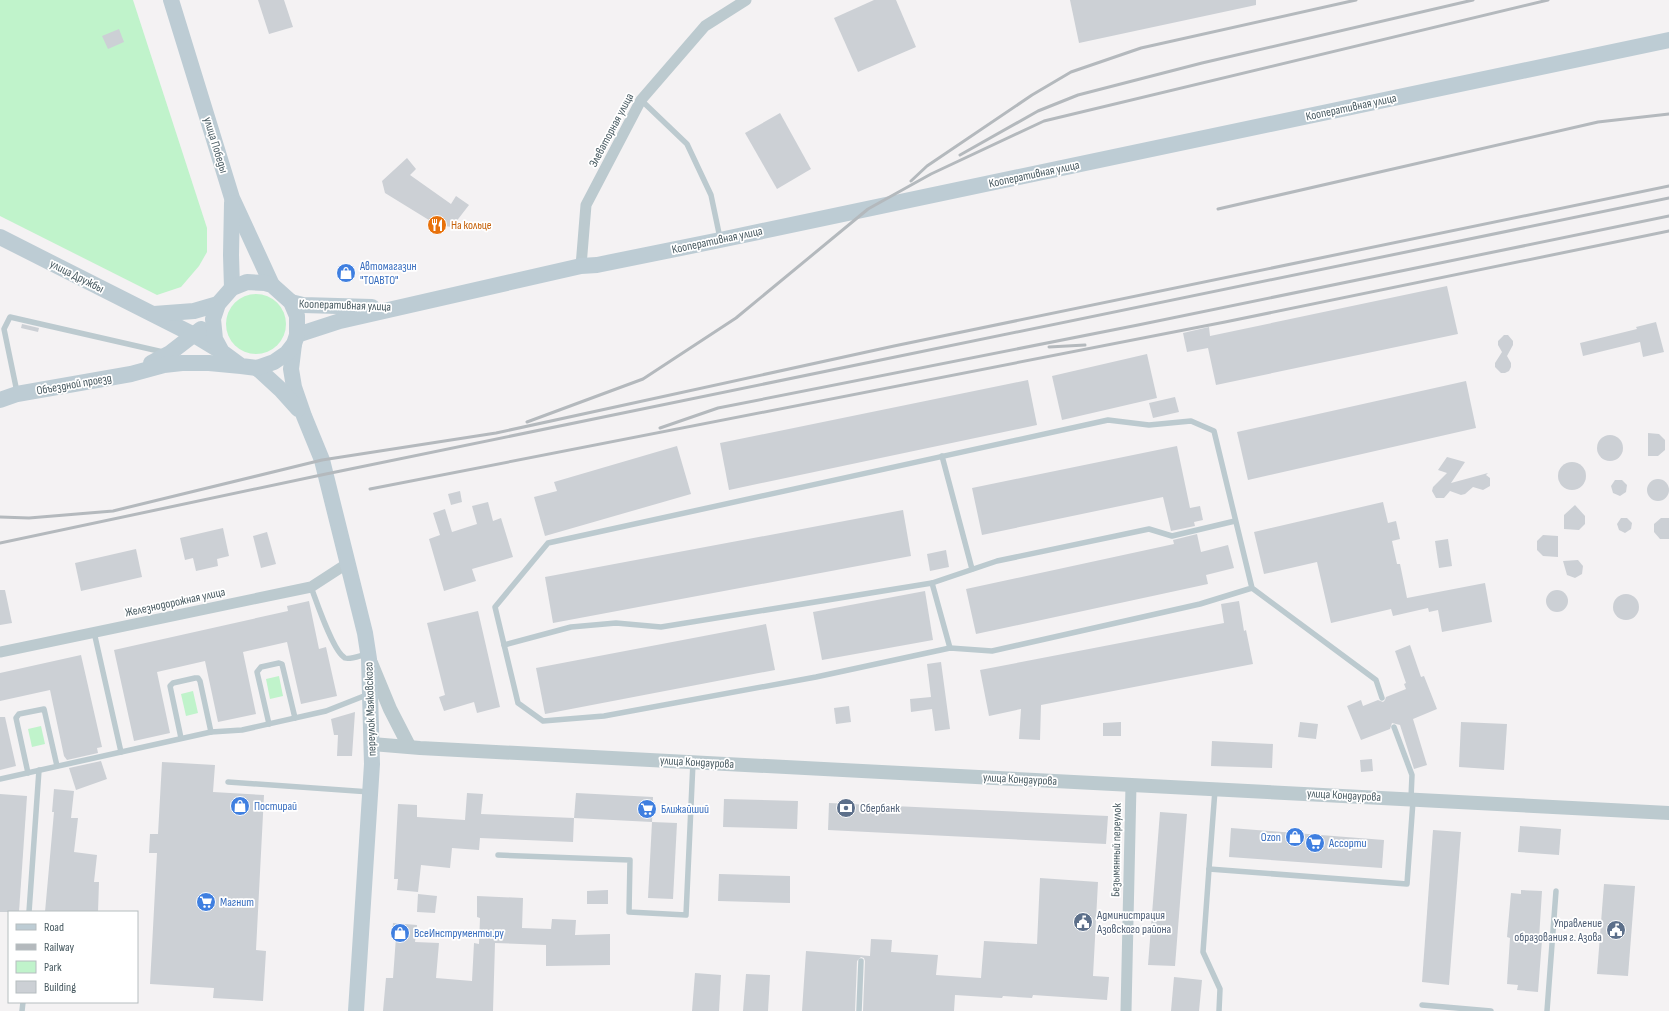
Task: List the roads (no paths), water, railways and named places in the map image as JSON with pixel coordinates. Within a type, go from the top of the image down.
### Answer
[{"type":"main road","name":"улица Победы","points":[[171,0],[232,198],[272,285]]},
{"type":"main road","name":"Кооперативная улица","points":[[296,339],[340,321],[581,266],[597,265],[720,240],[1669,40]]},
{"type":"main road","points":[[232,198],[232,288]]},
{"type":"main road","name":"улица Дружбы","points":[[0,237],[154,314],[222,352]]},
{"type":"main road","points":[[247,282],[272,285],[291,302],[297,316],[296,339],[287,354],[274,362],[257,368],[209,363],[182,363],[164,365],[131,374],[170,353],[194,335],[215,311],[232,288],[247,282]]},
{"type":"main road","name":"Кооперативная улица","points":[[291,302],[303,305],[399,307]]},
{"type":"main road","points":[[154,314],[215,311]]},
{"type":"main road","points":[[215,311],[215,339],[222,352],[241,366]]},
{"type":"main road","name":"переулок Маяковского","points":[[296,339],[291,369],[294,387],[322,460],[365,634],[368,656],[372,744],[356,1011]]},
{"type":"main road","points":[[257,368],[280,389],[304,416]]},
{"type":"main road","name":"Объездной проезд","points":[[17,394],[131,374]]},
{"type":"main road","points":[[0,400],[17,394]]},
{"type":"street","name":"Элеваторная улица","points":[[581,266],[586,205],[641,100],[705,26],[746,0]]},
{"type":"street","name":"Железнодорожная улица","points":[[0,652],[311,587],[348,563]]},
{"type":"street","points":[[368,656],[390,709],[409,746]]},
{"type":"street","name":"улица Кондаурова","points":[[372,744],[1131,785],[1412,798],[1669,813]]},
{"type":"street","name":"Безымянный переулок","points":[[1126,1011],[1131,785]]},
{"type":"lane","points":[[641,100],[687,144],[711,195],[720,240]]},
{"type":"lane","points":[[17,394],[4,329],[10,317],[170,353]]},
{"type":"lane","points":[[1252,588],[1200,604],[992,651],[950,648],[816,677],[612,715],[544,721],[518,703],[495,607],[548,543],[1108,420],[1149,426],[1191,421],[1214,431],[1252,588],[1376,680],[1382,698]]},
{"type":"lane","points":[[942,456],[972,569]]},
{"type":"lane","points":[[504,644],[571,627],[616,623],[661,627],[932,583],[997,561],[1149,529],[1172,536],[1235,520]]},
{"type":"lane","points":[[932,583],[950,648]]},
{"type":"lane","points":[[311,587],[332,640],[342,655],[345,658],[368,656]]},
{"type":"lane","points":[[94,632],[121,752]]},
{"type":"lane","points":[[269,724],[257,672],[261,667],[282,664],[295,718]]},
{"type":"lane","points":[[181,738],[170,686],[172,683],[187,679],[198,678],[200,681],[211,732]]},
{"type":"lane","points":[[0,779],[181,738],[211,732],[242,730],[326,711],[370,693]]},
{"type":"lane","points":[[28,773],[16,718],[19,714],[41,709],[45,711],[57,766]]},
{"type":"lane","points":[[1209,869],[1407,884],[1412,775],[1394,727]]},
{"type":"lane","points":[[498,855],[630,860],[629,912],[686,915],[693,762]]},
{"type":"lane","points":[[29,911],[40,770]]},
{"type":"lane","points":[[228,782],[370,792]]},
{"type":"lane","points":[[1215,789],[1203,952],[1220,989],[1219,1011]]},
{"type":"lane","points":[[1547,1011],[1556,891]]},
{"type":"lane","points":[[859,1011],[861,961]]},
{"type":"lane","points":[[1422,1004],[1491,1011]]},
{"type":"railway","points":[[911,181],[927,166],[1032,95],[1071,72],[1141,48],[1356,0]]},
{"type":"railway","points":[[960,155],[1038,111],[1078,95],[1202,63],[1473,0]]},
{"type":"railway","points":[[527,422],[643,379],[736,318],[868,209],[931,174],[1044,121],[1548,0]]},
{"type":"railway","points":[[1218,209],[1598,122],[1669,114]]},
{"type":"railway","points":[[0,517],[29,518],[113,511],[322,460],[496,433],[894,346],[1669,186]]},
{"type":"railway","points":[[0,543],[326,474],[1669,198]]},
{"type":"railway","points":[[660,428],[718,408],[1138,325],[1669,216]]},
{"type":"railway","points":[[370,489],[1225,322],[1669,231]]},
{"type":"railway","points":[[1049,347],[1085,345]]},
{"type":"place","name":"На кольце","points":[[437,225]]},
{"type":"place","name":"Автомагазин \"ТОАВТО\"","points":[[346,273]]},
{"type":"place","name":"Постирай","points":[[240,806]]},
{"type":"place","name":"Сбербанк","points":[[846,808]]},
{"type":"place","name":"Ближайший","points":[[647,809]]},
{"type":"place","name":"Ozon","points":[[1295,837]]},
{"type":"place","name":"Ассорти","points":[[1315,843]]},
{"type":"place","name":"Магнит","points":[[206,902]]},
{"type":"place","name":"Администрация Азовского района","points":[[1083,922]]},
{"type":"place","name":"Управление образования г. Азова","points":[[1616,930]]},
{"type":"place","name":"ВсеИнструменты.ру","points":[[400,933]]}]
